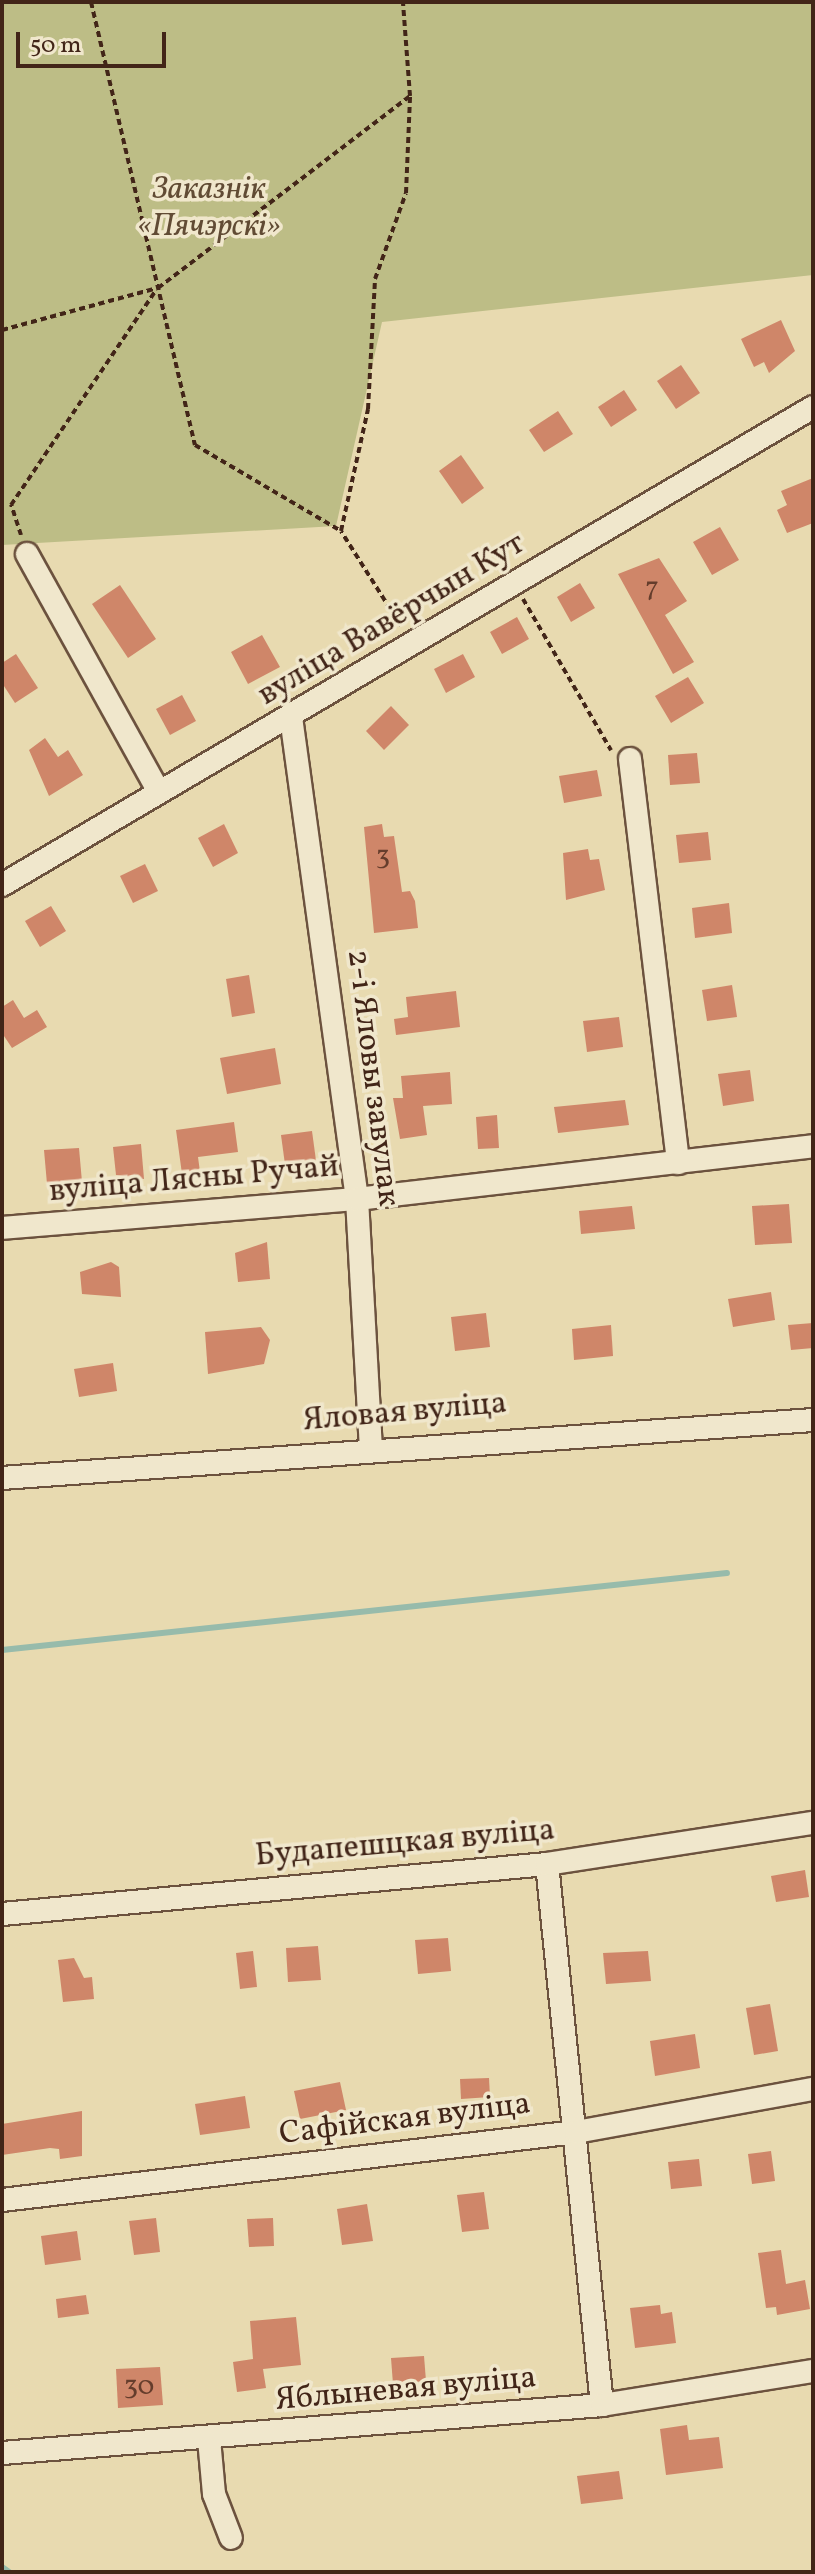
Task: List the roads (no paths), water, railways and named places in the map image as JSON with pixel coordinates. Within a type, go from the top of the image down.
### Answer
[{"type":"street","name":"вуліца Вавёрчын Кут","points":[[2,885],[158,790],[291,717],[813,407]]},
{"type":"street","points":[[27,554],[158,790]]},
{"type":"street","name":"2-і Яловы завулак","points":[[291,717],[357,1199],[371,1449]]},
{"type":"street","points":[[630,759],[678,1163]]},
{"type":"street","name":"вуліца Лясны Ручай","points":[[2,1228],[357,1199],[813,1146]]},
{"type":"street","name":"Яловая вуліца","points":[[2,1478],[371,1449],[813,1420]]},
{"type":"street","name":"Будапешцкая вуліца","points":[[2,1914],[547,1864],[813,1823]]},
{"type":"street","points":[[547,1864],[602,2405]]},
{"type":"street","name":"Сафійская вуліца","points":[[2,2200],[576,2132],[813,2089]]},
{"type":"street","name":"Яблыневая вуліца","points":[[2,2453],[209,2439],[602,2405],[813,2371]]},
{"type":"street","points":[[209,2439],[214,2494],[231,2538]]},
{"type":"waterway","points":[[2,1650],[727,1573]]},
{"type":"waterway","points":[[2,2567],[9,2572]]},
{"type":"park label","name":"Заказнік «Пячэрскі»","points":[[209,210]]}]
